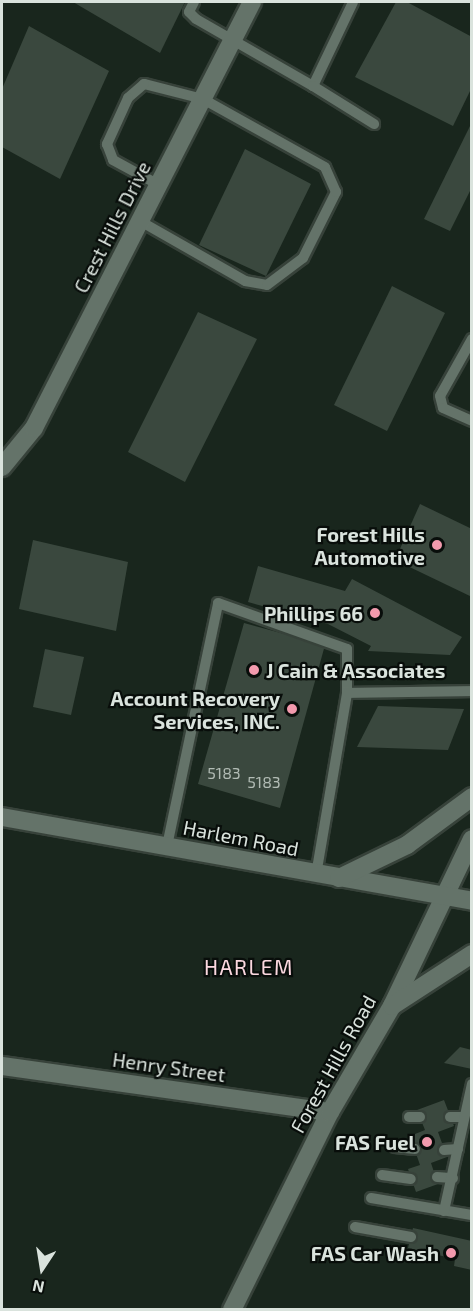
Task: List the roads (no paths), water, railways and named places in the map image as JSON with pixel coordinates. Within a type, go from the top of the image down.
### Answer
[{"type":"street","name":"Crest Hills Drive","points":[[2,467],[34,428],[252,2]]},
{"type":"street","points":[[339,878],[407,844],[471,796]]},
{"type":"street","name":"Harlem Road","points":[[2,817],[471,901]]},
{"type":"street","name":"Forest Hills Road","points":[[232,1310],[330,1112],[392,1006],[471,839]]},
{"type":"street","points":[[392,1006],[471,954]]},
{"type":"street","name":"Henry Street","points":[[2,1066],[330,1112]]},
{"type":"lane","points":[[194,2],[189,12],[232,42],[313,86],[374,124]]},
{"type":"lane","points":[[313,86],[353,2]]},
{"type":"lane","points":[[140,221],[245,281],[267,285],[303,258],[336,192],[325,167],[202,99],[144,84],[128,98],[107,144],[113,160],[159,185]]},
{"type":"lane","points":[[471,339],[440,396],[443,408],[471,421]]},
{"type":"lane","points":[[167,846],[218,603],[347,649],[347,693],[316,875]]},
{"type":"lane","points":[[347,693],[471,691]]},
{"type":"lane","points":[[444,1211],[453,1178],[471,1084]]},
{"type":"lane","points":[[450,1117],[463,1117]]},
{"type":"lane","points":[[395,1147],[415,1149]]},
{"type":"lane","points":[[444,1150],[458,1149]]},
{"type":"lane","points":[[382,1175],[411,1179]]},
{"type":"lane","points":[[436,1178],[453,1178]]},
{"type":"lane","points":[[371,1198],[471,1215]]},
{"type":"lane","points":[[355,1227],[411,1237]]},
{"type":"place","name":"Forest Hills Automotive","points":[[437,545]]},
{"type":"place","name":"Phillips 66","points":[[375,613]]},
{"type":"place","name":"J Cain & Associates","points":[[254,670]]},
{"type":"place","name":"Account Recovery Services, INC.","points":[[292,709]]},
{"type":"place","name":"FAS Fuel","points":[[427,1142]]},
{"type":"place","name":"FAS Car Wash","points":[[451,1253]]},
{"type":"district","name":"HARLEM","points":[[249,967]]}]
